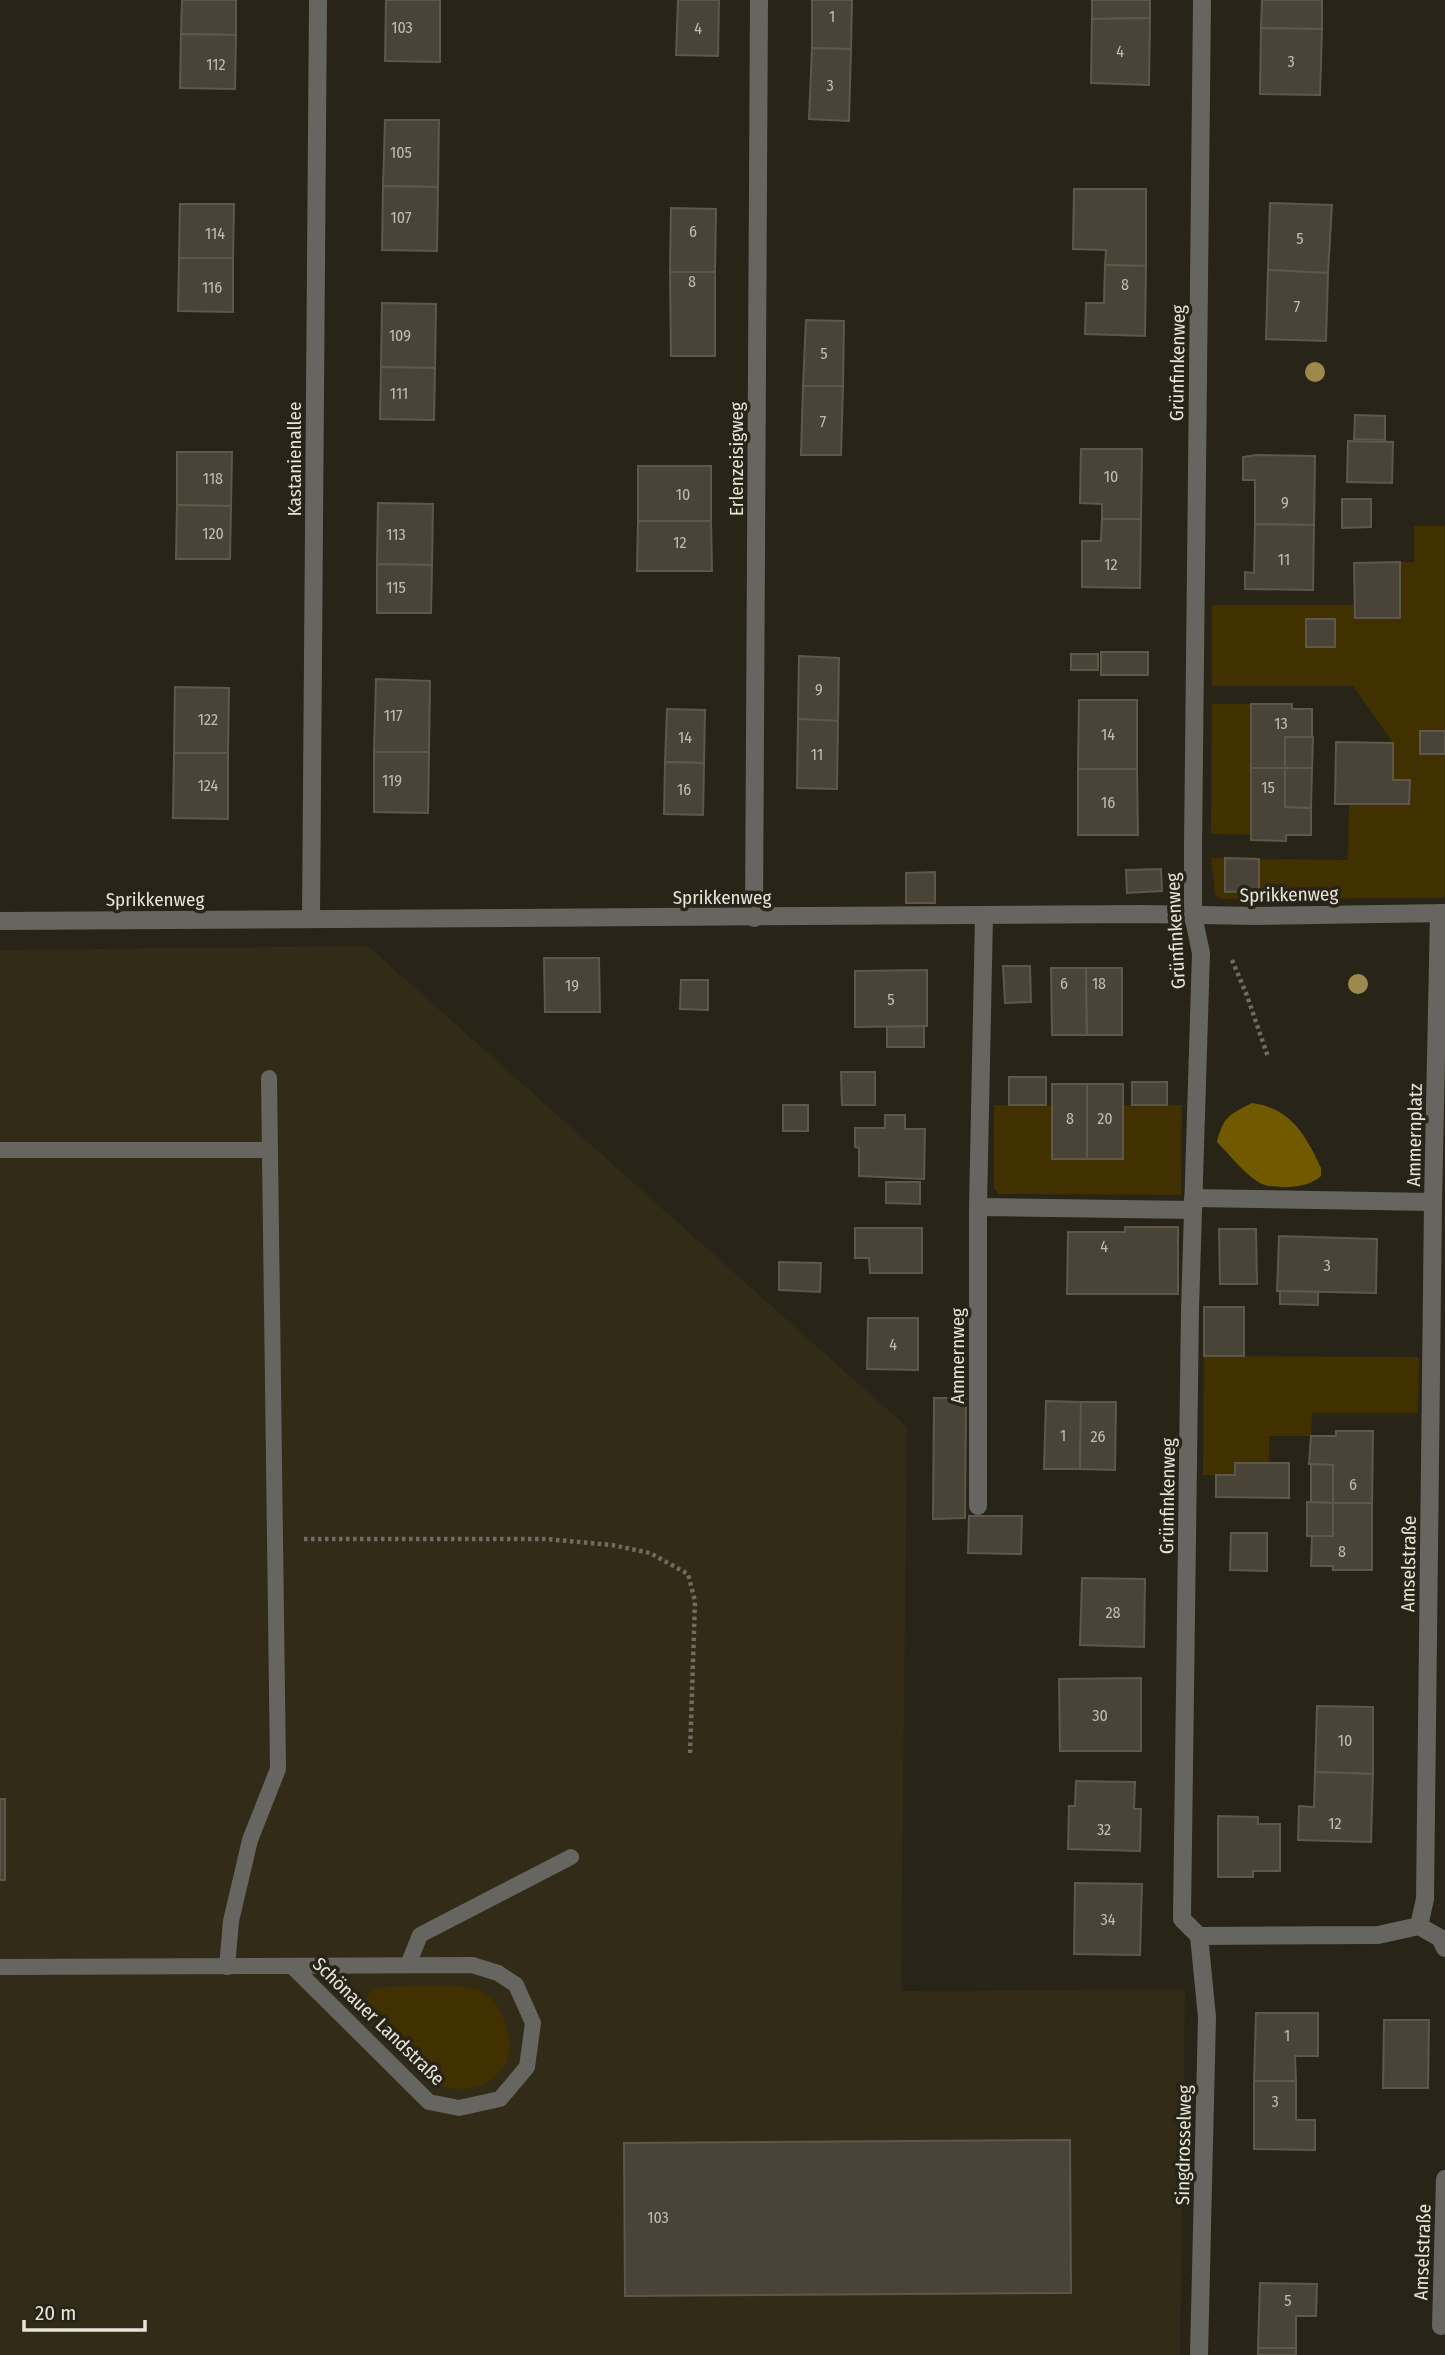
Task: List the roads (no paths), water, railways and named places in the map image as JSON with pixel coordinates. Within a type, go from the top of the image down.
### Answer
[{"type":"street","name":"Kastanienallee","points":[[311,919],[318,0]]},
{"type":"street","name":"Erlenzeisigweg","points":[[754,918],[759,0]]},
{"type":"street","name":"Grünfinkenweg","points":[[1199,1936],[1182,1919],[1193,1204],[1201,953],[1193,915],[1202,0]]},
{"type":"street","name":"Sprikkenweg","points":[[0,921],[1442,913]]},
{"type":"street","name":"Ammernplatz","points":[[978,1207],[1433,1202],[1442,913]]},
{"type":"street","points":[[978,1207],[984,916]]},
{"type":"street","name":"Amselstraße","points":[[1419,1926],[1425,1899],[1433,1202]]},
{"type":"street","name":"Ammernweg","points":[[978,1207],[978,1506]]},
{"type":"street","points":[[1199,1936],[1378,1935],[1419,1926],[1440,1938],[1445,1948]]},
{"type":"street","name":"Singdrosselweg","points":[[1199,1936],[1207,2017],[1199,2355]]},
{"type":"street","name":"Amselstraße","points":[[1441,2326],[1445,2179]]},
{"type":"lane","points":[[227,1967],[231,1921],[250,1840],[278,1769],[269,1078]]},
{"type":"lane","points":[[0,1150],[270,1150]]},
{"type":"lane","points":[[408,1965],[420,1935],[571,1857]]},
{"type":"lane","name":"Schönauer Landstraße","points":[[0,1967],[472,1965],[498,1973],[516,1985],[533,2023],[527,2067],[500,2099],[459,2108],[429,2102],[292,1966]]}]
